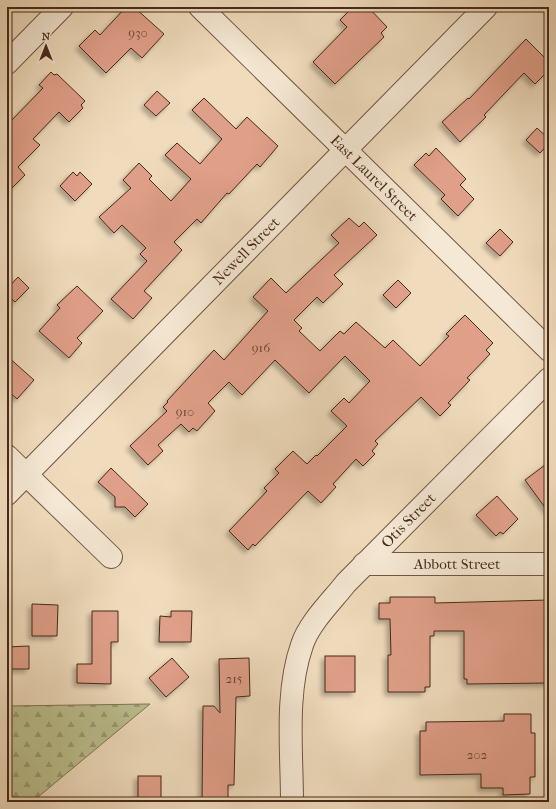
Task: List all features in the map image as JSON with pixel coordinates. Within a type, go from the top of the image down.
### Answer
[{"type":"street","points":[[7,63],[62,7]]},
{"type":"street","name":"East Laurel Street","points":[[200,7],[549,350]]},
{"type":"street","name":"Newell Street","points":[[7,494],[486,7]]},
{"type":"street","name":"Otis Street","points":[[292,802],[294,678],[302,644],[319,615],[364,564],[549,379]]},
{"type":"street","points":[[7,456],[111,557]]},
{"type":"street","name":"Abbott Street","points":[[364,564],[549,564]]},
{"type":"green space","points":[[150,704],[32,802],[7,802],[7,706]]},
{"type":"building","points":[[126,7],[134,7],[164,34],[142,58],[131,48],[106,73],[79,46],[95,30],[100,35]]},
{"type":"building","points":[[353,7],[368,7],[387,27],[381,33],[384,37],[335,84],[313,62],[347,27],[340,20]]},
{"type":"building","points":[[526,39],[549,62],[549,70],[535,84],[524,73],[484,115],[486,117],[460,142],[442,122],[468,98],[469,99]]},
{"type":"building","points":[[51,72],[54,75],[57,74],[85,101],[81,105],[83,108],[69,122],[59,112],[33,139],[40,145],[18,167],[25,175],[7,193],[7,125],[43,88],[39,85]]},
{"type":"building","points":[[157,91],[170,103],[156,116],[144,105]]},
{"type":"building","points":[[204,98],[236,129],[247,117],[278,146],[260,167],[257,164],[229,194],[227,193],[201,223],[197,219],[174,242],[182,250],[144,291],[152,298],[133,319],[111,299],[147,261],[140,254],[146,248],[122,225],[114,233],[99,217],[131,188],[123,180],[139,163],[152,176],[149,179],[171,201],[191,179],[165,155],[177,143],[200,164],[222,139],[192,110]]},
{"type":"building","points":[[537,128],[549,139],[549,143],[540,153],[526,140]]},
{"type":"building","points":[[436,148],[466,179],[460,185],[474,199],[458,216],[441,199],[445,195],[414,165],[426,153],[429,156]]},
{"type":"building","points":[[73,172],[77,176],[80,172],[92,184],[75,201],[60,186]]},
{"type":"building","points":[[349,218],[359,227],[364,222],[377,235],[334,275],[343,284],[323,303],[317,297],[294,320],[302,328],[299,331],[320,351],[340,331],[344,334],[356,322],[385,348],[393,340],[420,366],[449,336],[446,334],[465,315],[493,343],[486,350],[490,354],[467,378],[470,380],[448,403],[451,405],[440,416],[421,397],[375,441],[378,444],[372,451],[375,454],[363,466],[356,459],[333,484],[336,487],[321,503],[308,491],[255,546],[253,544],[248,550],[229,531],[267,491],[264,488],[279,473],[275,469],[293,451],[307,464],[347,426],[331,411],[344,398],[349,403],[370,381],[345,356],[309,393],[275,360],[242,395],[229,382],[208,403],[215,411],[197,431],[193,428],[189,432],[181,424],[158,445],[163,451],[148,465],[130,446],[167,411],[163,407],[168,402],[167,401],[214,350],[224,360],[268,311],[253,297],[271,278],[286,293],[339,243],[331,235]]},
{"type":"building","points":[[500,229],[513,242],[500,256],[486,243]]},
{"type":"building","points":[[18,277],[29,288],[15,302],[7,294],[7,289]]},
{"type":"building","points":[[398,280],[411,293],[396,308],[383,295]]},
{"type":"building","points":[[77,286],[103,311],[77,338],[82,343],[69,358],[39,331],[60,308],[57,305]]},
{"type":"building","points":[[7,356],[34,380],[17,399],[7,390]]},
{"type":"building","points":[[549,462],[549,513],[525,480]]},
{"type":"building","points":[[111,468],[148,504],[135,517],[125,507],[115,507],[115,497],[98,482]]},
{"type":"building","points":[[497,496],[518,519],[503,534],[500,532],[496,536],[476,515]]},
{"type":"building","points":[[390,597],[435,597],[435,603],[549,600],[549,683],[467,684],[467,679],[464,679],[464,631],[434,631],[434,636],[430,636],[430,687],[425,687],[425,692],[388,692],[388,655],[391,655],[390,619],[379,619],[379,603],[390,603]]},
{"type":"building","points":[[32,604],[58,605],[57,636],[32,636]]},
{"type":"building","points":[[92,611],[118,611],[118,642],[111,642],[111,684],[77,683],[77,664],[92,664]]},
{"type":"building","points":[[171,611],[192,611],[191,642],[159,642],[160,616],[171,617]]},
{"type":"building","points":[[29,646],[29,669],[8,669],[7,647]]},
{"type":"building","points":[[325,656],[355,656],[355,692],[325,692]]},
{"type":"building","points":[[172,658],[189,677],[166,697],[149,678]]},
{"type":"building","points":[[249,658],[250,696],[236,697],[234,785],[228,785],[228,802],[202,802],[203,706],[214,706],[220,713],[219,659]]},
{"type":"building","points":[[504,714],[531,714],[531,733],[535,733],[535,777],[530,777],[530,794],[503,795],[503,788],[481,788],[481,774],[420,775],[420,731],[426,731],[426,722],[504,721]]},
{"type":"building","points":[[138,776],[161,776],[161,802],[138,802]]}]
